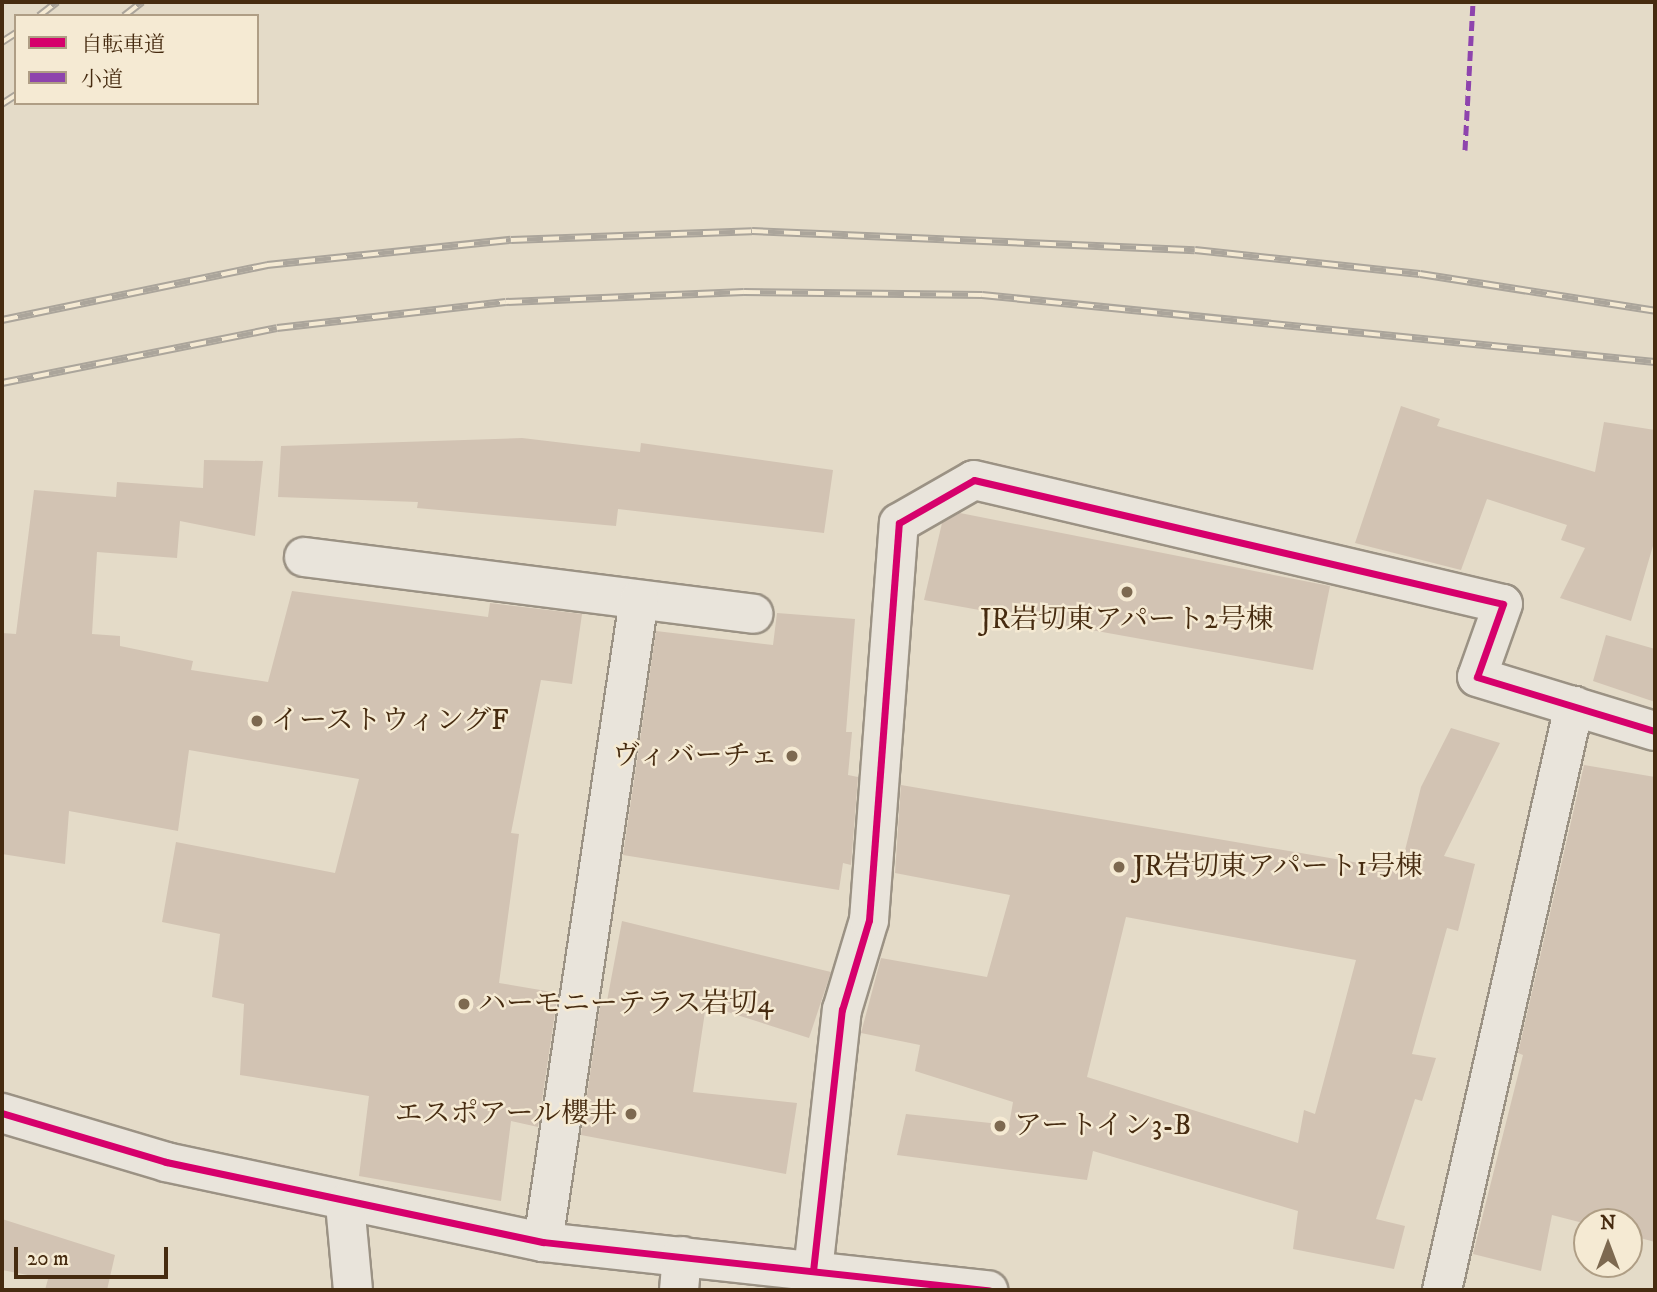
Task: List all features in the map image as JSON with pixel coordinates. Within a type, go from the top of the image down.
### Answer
[{"type":"street","points":[[814,1271],[842,1010],[869,920],[899,523],[974,480],[1503,604],[1477,677],[1655,731]]},
{"type":"street","points":[[304,557],[753,614]]},
{"type":"street","points":[[543,1242],[639,600]]},
{"type":"street","points":[[1442,1290],[1574,706]]},
{"type":"street","points":[[2,1113],[166,1162],[345,1204],[543,1242],[680,1273],[814,1271],[988,1290]]},
{"type":"street","points":[[345,1204],[353,1290]]},
{"type":"building","points":[[1401,406],[1440,419],[1437,426],[1595,472],[1604,422],[1655,430],[1655,539],[1631,621],[1560,598],[1585,548],[1561,540],[1567,525],[1487,499],[1461,570],[1355,543]]},
{"type":"building","points":[[522,438],[640,452],[641,443],[833,470],[824,533],[618,509],[616,526],[417,508],[418,502],[278,497],[281,446]]},
{"type":"building","points":[[204,460],[263,461],[255,536],[180,521],[177,558],[97,552],[92,634],[120,636],[120,646],[193,661],[191,670],[268,682],[292,591],[488,617],[490,603],[582,614],[572,684],[541,680],[511,833],[519,834],[499,983],[558,993],[538,1127],[511,1121],[501,1201],[359,1176],[369,1096],[240,1075],[244,1004],[212,997],[220,934],[162,922],[176,842],[335,873],[359,779],[189,750],[178,831],[69,811],[65,864],[2,854],[2,633],[16,634],[34,490],[116,497],[117,482],[203,488]]},
{"type":"building","name":"JR岩切東アパート2号棟","points":[[960,513],[1330,586],[1313,670],[924,600],[942,523]]},
{"type":"building","points":[[777,613],[855,619],[846,732],[852,732],[848,775],[858,777],[851,865],[843,863],[839,890],[623,855],[656,631],[773,645]]},
{"type":"building","points":[[1606,635],[1655,649],[1655,702],[1593,681]]},
{"type":"building","points":[[1451,728],[1500,743],[1444,856],[1475,864],[1458,931],[1447,928],[1412,1054],[1436,1058],[1422,1101],[1415,1099],[1376,1219],[1405,1226],[1394,1269],[1293,1249],[1298,1211],[1093,1151],[1087,1180],[897,1155],[906,1114],[1009,1125],[1013,1102],[915,1071],[920,1045],[861,1033],[881,958],[987,977],[1010,895],[895,873],[901,785],[1400,870],[1421,787]],"holes":[[[1126,917],[1356,960],[1315,1114],[1304,1110],[1298,1143],[1087,1077]]]},
{"type":"building","points":[[1584,765],[1655,777],[1655,1242],[1643,1239],[1643,1208],[1573,1208],[1573,1220],[1552,1215],[1541,1271],[1473,1254],[1523,1055],[1518,1053]]},
{"type":"building","points":[[622,921],[831,972],[809,1038],[706,1005],[693,1092],[797,1103],[786,1174],[581,1135],[601,1000],[607,1001]]},
{"type":"building","points":[[2,1219],[115,1255],[107,1290],[45,1290],[48,1279],[2,1270]]},
{"type":"railway","points":[[42,14],[57,2]]},
{"type":"railway","points":[[127,14],[142,2]]},
{"type":"railway","points":[[2,42],[14,34]]},
{"type":"railway","points":[[2,104],[14,96]]},
{"type":"railway","points":[[2,320],[267,265],[511,240],[752,231],[1195,250],[1420,274],[1655,311]]},
{"type":"railway","points":[[2,383],[277,328],[506,302],[744,292],[982,295],[1655,362]]},
{"type":"marked path","points":[[1465,150],[1473,2]]},
{"type":"cycle path","points":[[813,1271],[842,1010],[869,920],[899,523],[974,480],[1503,604],[1477,677],[1655,731]]},
{"type":"cycle path","points":[[2,1113],[166,1162],[543,1242],[988,1290]]},
{"type":"place","name":"JR岩切東アパート2号棟","points":[[1127,592]]},
{"type":"place","name":"イーストウィングF","points":[[257,721]]},
{"type":"place","name":"ヴィバーチェ","points":[[792,756]]},
{"type":"place","name":"JR岩切東アパート1号棟","points":[[1119,867]]},
{"type":"place","name":"ハーモニーテラス岩切4","points":[[464,1004]]},
{"type":"place","name":"エスポアール櫻井","points":[[631,1114]]},
{"type":"place","name":"アートイン3-B","points":[[1000,1126]]}]
